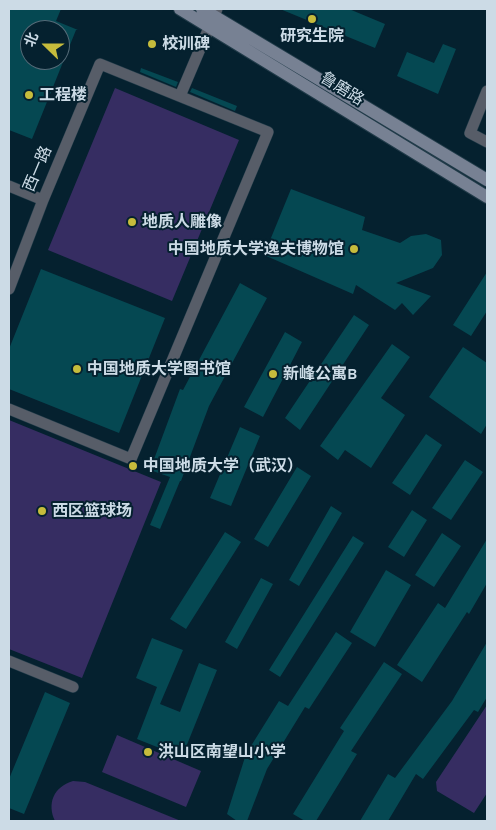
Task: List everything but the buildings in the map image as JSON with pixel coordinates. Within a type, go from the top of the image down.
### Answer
[{"type":"main road","name":"鲁磨路","points":[[180,9],[213,17],[487,180]]},
{"type":"main road","name":"鲁磨路","points":[[202,9],[487,198]]},
{"type":"street","points":[[9,409],[131,459],[268,132],[180,96],[213,17]]},
{"type":"street","name":"西一路","points":[[9,289],[43,200],[100,64],[180,96]]},
{"type":"street","points":[[487,91],[470,133],[487,142]]},
{"type":"street","points":[[9,186],[43,200]]},
{"type":"street","points":[[9,661],[74,687]]},
{"type":"shaded area","points":[[115,88],[239,140],[172,301],[48,250]]},
{"type":"shaded area","points":[[9,420],[161,482],[82,678],[9,649]]},
{"type":"shaded area","points":[[487,705],[487,793],[474,813],[437,791],[436,782]]},
{"type":"shaded area","points":[[117,735],[201,771],[186,807],[102,772]]},
{"type":"shaded area","points":[[73,781],[85,782],[181,821],[55,821],[52,802],[56,792]]},
{"type":"place","name":"研究生院","points":[[312,19]]},
{"type":"place","name":"校训碑","points":[[152,44]]},
{"type":"place","name":"工程楼","points":[[29,95]]},
{"type":"place","name":"地质人雕像","points":[[132,222]]},
{"type":"place","name":"中国地质大学逸夫博物馆","points":[[354,249]]},
{"type":"place","name":"中国地质大学图书馆","points":[[77,369]]},
{"type":"place","name":"新峰公寓B","points":[[273,374]]},
{"type":"place","name":"中国地质大学（武汉）","points":[[133,466]]},
{"type":"place","name":"西区篮球场","points":[[42,511]]},
{"type":"place","name":"洪山区南望山小学","points":[[148,752]]}]
